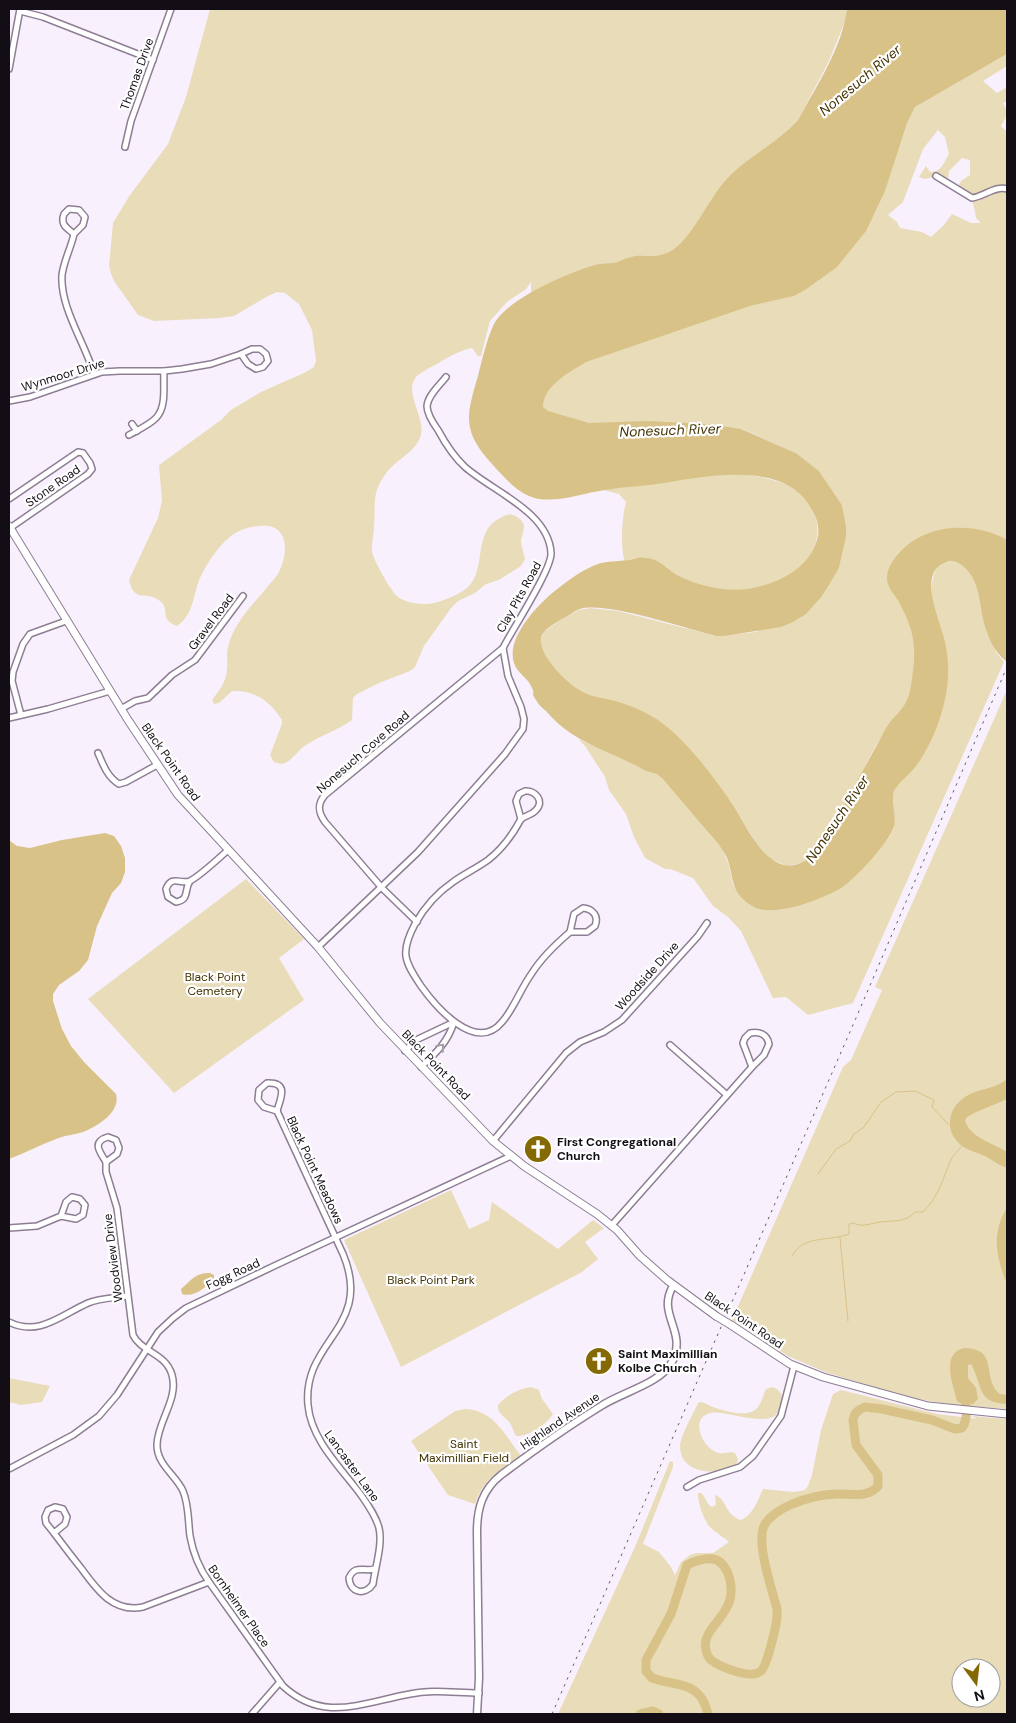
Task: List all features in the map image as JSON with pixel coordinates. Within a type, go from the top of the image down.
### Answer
[{"type":"main road","name":"Black Point Road","points":[[9,527],[121,709],[178,795],[318,947],[405,1051],[493,1141],[511,1156],[612,1225],[652,1268],[673,1286],[794,1366],[823,1377],[900,1400],[928,1406],[1007,1414]]},
{"type":"street","name":"Thomas Drive","points":[[124,147],[131,120],[171,9]]},
{"type":"street","points":[[9,70],[20,10],[43,17],[153,60]]},
{"type":"street","points":[[936,176],[972,198],[1001,188],[1007,189]]},
{"type":"street","points":[[74,234],[65,227],[62,220],[65,213],[73,208],[81,211],[85,219],[82,227],[74,234],[64,263],[63,287],[68,307],[94,374]]},
{"type":"street","name":"Wynmoor Drive","points":[[9,401],[36,395],[94,374],[120,370],[164,371],[202,366],[241,354],[258,349],[266,354],[268,361],[263,367],[256,369],[248,364],[241,354]]},
{"type":"street","points":[[129,436],[159,414],[163,399],[164,371]]},
{"type":"street","name":"Clay Pits Road","points":[[318,947],[418,852],[509,750],[523,730],[523,713],[508,676],[502,648],[547,570],[551,556],[550,544],[536,518],[465,467],[447,446],[427,407],[431,395],[446,377]]},
{"type":"street","points":[[132,424],[137,431]]},
{"type":"street","name":"Stone Road","points":[[9,500],[78,452],[83,453],[90,463],[92,469],[88,474],[9,527]]},
{"type":"street","name":"Gravel Road","points":[[121,709],[135,701],[148,698],[172,675],[192,663],[243,596]]},
{"type":"street","points":[[21,715],[12,684],[12,676],[26,638],[66,621]]},
{"type":"street","name":"Nonesuch Cove Road","points":[[382,888],[325,822],[319,812],[320,802],[334,788],[502,648]]},
{"type":"street","points":[[9,718],[110,691]]},
{"type":"street","points":[[98,753],[112,780],[118,784],[123,784],[157,765]]},
{"type":"street","points":[[521,819],[520,811],[516,805],[516,798],[523,791],[532,791],[538,798],[539,807],[521,819],[508,840],[494,854],[442,890],[417,922],[405,947],[406,961],[429,996],[454,1022],[463,1029],[476,1032],[487,1031],[499,1026],[536,967],[570,932],[573,916],[577,911],[587,908],[595,914],[597,922],[593,930],[570,932]]},
{"type":"street","points":[[190,881],[176,880],[170,883],[166,889],[168,897],[176,902],[184,899],[187,885],[190,881],[228,850]]},
{"type":"street","points":[[382,888],[417,922]]},
{"type":"street","name":"Woodside Drive","points":[[493,1141],[566,1053],[580,1042],[604,1032],[622,1020],[698,936],[707,923]]},
{"type":"street","points":[[405,1051],[416,1040],[454,1022]]},
{"type":"street","points":[[421,1066],[441,1048],[449,1037],[454,1022]]},
{"type":"street","points":[[612,1225],[764,1055],[769,1046],[767,1037],[760,1033],[750,1034],[743,1043],[752,1067]]},
{"type":"street","points":[[670,1045],[727,1095]]},
{"type":"street","name":"Black Point Meadows","points":[[277,1111],[264,1107],[258,1100],[258,1092],[265,1084],[273,1084],[281,1090],[282,1099],[277,1111],[335,1238]]},
{"type":"street","name":"Woodview Drive","points":[[106,1162],[117,1154],[119,1150],[117,1141],[111,1137],[103,1139],[98,1146],[106,1162],[117,1208],[127,1296],[134,1337],[147,1348]]},
{"type":"street","name":"Fogg Road","points":[[9,1469],[73,1435],[99,1416],[117,1395],[158,1332],[169,1321],[192,1305],[511,1156]]},
{"type":"street","points":[[9,1228],[37,1226],[61,1216],[74,1219],[80,1218],[85,1212],[84,1203],[78,1198],[70,1198],[66,1202],[61,1216]]},
{"type":"street","name":"Lancaster Lane","points":[[335,1238],[349,1271],[351,1299],[344,1319],[312,1370],[308,1389],[308,1403],[311,1421],[318,1437],[375,1517],[379,1527],[380,1544],[372,1584],[369,1589],[361,1592],[352,1588],[349,1578],[353,1571],[361,1568],[374,1569]]},
{"type":"street","name":"Highland Avenue","points":[[477,1714],[479,1693],[476,1532],[478,1511],[485,1493],[492,1483],[501,1476],[583,1417],[609,1401],[656,1379],[665,1371],[673,1359],[677,1345],[676,1331],[668,1313],[667,1303],[673,1286]]},
{"type":"street","points":[[9,1322],[26,1327],[41,1326],[60,1319],[90,1302],[127,1296]]},
{"type":"street","name":"Bornheimer Place","points":[[147,1348],[163,1360],[172,1375],[173,1389],[158,1438],[157,1449],[164,1465],[183,1491],[192,1548],[209,1582],[292,1696],[301,1703],[316,1710],[329,1712],[351,1709],[421,1692],[479,1693]]},
{"type":"street","points":[[687,1487],[699,1480],[740,1467],[753,1456],[781,1416],[794,1366]]},
{"type":"street","points":[[54,1533],[63,1526],[67,1518],[66,1512],[58,1507],[48,1510],[45,1516],[46,1522],[54,1533],[96,1589],[120,1606],[143,1607],[209,1582]]},
{"type":"street","points":[[252,1714],[266,1695],[280,1682]]},
{"type":"green space","points":[[210,9],[847,9],[846,19],[829,61],[798,120],[681,247],[660,256],[620,263],[531,292],[531,282],[526,289],[507,302],[490,321],[481,356],[478,356],[472,348],[467,349],[448,357],[418,375],[413,382],[412,390],[421,424],[419,440],[387,472],[376,492],[372,552],[382,575],[396,595],[407,601],[428,604],[456,595],[466,589],[474,578],[487,531],[493,523],[503,516],[509,515],[518,518],[524,525],[521,545],[525,559],[521,566],[499,580],[486,584],[475,593],[458,601],[424,646],[415,667],[410,671],[357,694],[353,698],[352,720],[309,743],[290,760],[282,764],[274,762],[270,755],[282,720],[267,702],[248,692],[240,691],[232,691],[219,703],[214,704],[212,700],[220,690],[225,678],[227,650],[234,631],[248,610],[279,572],[285,548],[281,534],[269,526],[255,526],[231,536],[216,551],[207,564],[198,583],[189,612],[177,626],[168,620],[165,607],[160,601],[134,592],[129,580],[158,518],[162,501],[159,465],[221,420],[231,410],[261,392],[304,373],[314,367],[316,361],[312,330],[299,304],[285,293],[277,292],[268,296],[234,316],[154,321],[138,315],[111,274],[109,266],[113,223],[130,195],[168,144],[186,97]]},
{"type":"green space","points":[[1007,54],[1007,66],[983,81],[997,93],[1007,87],[1007,101],[1003,103],[1006,115],[1001,126],[1007,132],[1007,542],[943,532],[915,634],[917,691],[881,737],[867,762],[851,799],[814,856],[802,863],[787,866],[771,859],[756,843],[730,800],[615,704],[578,691],[565,680],[548,660],[541,647],[541,639],[544,632],[565,617],[579,610],[590,608],[618,611],[716,636],[756,632],[822,596],[839,568],[846,537],[842,505],[819,471],[796,453],[742,429],[589,423],[553,414],[542,408],[542,403],[546,394],[556,382],[583,362],[729,310],[794,296],[893,149],[915,107]],"holes":[[[938,130],[945,137],[949,154],[944,163],[940,169],[934,172],[930,172],[926,166],[919,177],[925,179],[941,175],[948,180],[949,171],[962,158],[970,160],[970,175],[961,181],[959,185],[971,200],[976,218],[981,223],[971,223],[952,214],[944,225],[931,237],[922,232],[900,228],[897,222],[888,215],[903,202],[923,149]]]},
{"type":"green space","points":[[735,473],[785,484],[806,499],[813,511],[817,525],[817,538],[805,562],[795,572],[771,586],[758,590],[724,592],[625,562],[622,549],[622,532],[626,502],[619,494],[603,490],[627,487],[658,479]]},
{"type":"green space","points":[[949,559],[961,562],[977,578],[996,652],[1004,662],[853,1003],[808,1015],[786,997],[773,998],[741,931],[728,917],[713,906],[693,878],[670,869],[665,869],[645,858],[634,837],[626,814],[609,790],[605,777],[585,746],[578,739],[659,773],[723,850],[733,885],[743,899],[781,910],[810,901],[844,885],[888,839],[894,828],[892,797],[946,655],[946,645],[932,599],[932,590],[937,568]]},
{"type":"green space","points":[[1007,690],[1007,1409],[954,1405],[911,1398],[825,1372],[788,1356],[732,1320],[843,1067],[851,1060],[882,990],[875,987]]},
{"type":"green space","name":"Black Point Cemetery","points":[[246,879],[304,939],[279,958],[304,1000],[174,1093],[88,999]]},
{"type":"green space","name":"Black Point Park","points":[[451,1190],[469,1229],[489,1220],[492,1202],[558,1249],[593,1220],[604,1228],[585,1242],[598,1259],[582,1272],[401,1367],[344,1240]]},
{"type":"green space","points":[[9,1378],[50,1386],[42,1402],[21,1405],[9,1402]]},
{"type":"green space","points":[[531,1387],[539,1390],[542,1399],[553,1414],[537,1429],[521,1436],[516,1436],[509,1422],[499,1411],[498,1405],[513,1393]]},
{"type":"green space","points":[[773,1387],[782,1396],[780,1410],[774,1416],[765,1419],[754,1419],[710,1413],[703,1416],[700,1421],[699,1428],[708,1446],[713,1451],[719,1453],[735,1453],[738,1459],[737,1464],[720,1471],[711,1472],[693,1468],[686,1462],[681,1455],[680,1445],[699,1402],[730,1412],[749,1413],[754,1411],[761,1403],[766,1389]]},
{"type":"green space","points":[[841,1390],[937,1414],[977,1419],[971,1416],[1007,1419],[1007,1714],[558,1714],[635,1547],[670,1461],[673,1462],[673,1467],[643,1544],[659,1552],[675,1575],[681,1562],[690,1555],[713,1553],[729,1542],[708,1524],[703,1516],[698,1493],[703,1495],[712,1507],[716,1505],[715,1495],[719,1497],[731,1514],[740,1520],[751,1512],[763,1489],[794,1492],[805,1490],[812,1475],[821,1430],[833,1394]]},
{"type":"green space","name":"Saint Maximillian Field","points":[[475,1410],[491,1419],[504,1432],[521,1456],[488,1481],[475,1504],[448,1495],[411,1441],[455,1411]]},
{"type":"water","points":[[847,9],[1007,9],[1007,54],[915,107],[907,123],[885,191],[866,231],[837,267],[794,296],[750,306],[586,362],[552,386],[544,399],[543,407],[548,411],[589,423],[647,421],[708,424],[741,429],[796,453],[819,471],[842,505],[846,537],[839,568],[822,596],[806,614],[793,622],[781,627],[716,636],[626,612],[592,608],[578,610],[554,624],[542,635],[541,642],[547,658],[568,682],[589,695],[621,703],[639,710],[657,719],[672,731],[714,778],[759,847],[775,861],[784,865],[802,863],[816,852],[885,730],[906,702],[911,687],[914,648],[908,623],[887,580],[889,569],[894,559],[913,541],[939,530],[967,528],[981,530],[1007,540],[1007,662],[992,645],[984,623],[977,588],[969,573],[957,562],[953,561],[948,561],[937,567],[931,585],[932,596],[947,652],[948,673],[945,701],[934,735],[922,757],[894,791],[895,820],[893,829],[870,860],[855,877],[841,888],[810,902],[772,910],[752,906],[740,895],[734,885],[727,858],[722,849],[663,779],[657,774],[646,771],[593,746],[569,732],[540,706],[533,695],[529,683],[515,666],[513,654],[518,634],[537,607],[574,576],[601,563],[650,558],[677,575],[694,582],[730,590],[759,587],[780,579],[799,567],[813,551],[818,531],[816,517],[812,509],[797,491],[781,482],[762,477],[742,475],[700,477],[605,490],[572,497],[548,500],[539,499],[525,494],[513,486],[482,452],[471,432],[469,413],[486,345],[493,326],[500,316],[522,298],[567,275],[595,265],[614,263],[633,256],[664,254],[678,246],[733,172],[790,129],[798,120],[821,80],[834,52],[840,38]]},
{"type":"water","points":[[105,833],[114,836],[121,846],[125,858],[125,872],[121,883],[112,893],[97,926],[88,960],[79,971],[59,985],[53,994],[53,1001],[62,1029],[71,1046],[116,1094],[117,1101],[107,1118],[89,1129],[59,1138],[9,1159],[9,840],[17,846],[30,848],[62,840]]},
{"type":"water","points":[[1007,1079],[1007,1099],[975,1113],[966,1118],[965,1121],[977,1136],[1007,1152],[1007,1168],[962,1146],[952,1134],[950,1121],[954,1108],[965,1097],[1002,1083]]},
{"type":"water","points":[[1007,1208],[1007,1284],[1000,1265],[997,1236],[1002,1217]]},
{"type":"water","points":[[210,1273],[214,1275],[214,1278],[204,1288],[196,1293],[182,1294],[181,1289],[193,1278],[200,1274]]},
{"type":"water","points":[[965,1348],[976,1350],[983,1354],[994,1388],[1000,1394],[1007,1395],[1007,1404],[997,1403],[985,1396],[971,1364],[968,1365],[968,1378],[976,1388],[978,1399],[973,1404],[957,1401],[951,1378],[950,1362],[957,1351]]},
{"type":"waterway","points":[[818,1174],[836,1149],[850,1141],[854,1134],[864,1127],[881,1102],[896,1092],[915,1091],[934,1100],[932,1107],[949,1125]]},
{"type":"waterway","points":[[792,1256],[797,1249],[810,1241],[849,1234],[849,1224],[864,1225],[900,1220],[911,1216],[915,1212],[923,1212],[937,1194],[952,1158],[962,1146]]},
{"type":"waterway","points":[[840,1238],[848,1321]]},
{"type":"waterway","name":"Nonesuch River","points":[[708,1714],[700,1695],[694,1690],[679,1684],[652,1678],[646,1671],[646,1660],[671,1614],[687,1565],[703,1559],[717,1560],[727,1571],[731,1586],[730,1598],[726,1608],[709,1633],[706,1641],[706,1651],[709,1658],[721,1666],[736,1671],[751,1674],[761,1671],[768,1654],[777,1617],[777,1609],[763,1555],[762,1534],[766,1523],[779,1511],[802,1500],[826,1495],[865,1494],[878,1486],[878,1475],[856,1445],[853,1420],[859,1410],[865,1407],[882,1409],[932,1420],[955,1429],[962,1428],[966,1415],[964,1392]]},
{"type":"waterway","name":"Nonesuch River","points":[[640,1714],[653,1711],[659,1714]]},
{"type":"railway","points":[[552,1714],[1007,667]]},
{"type":"place","name":"First Congregational Church","points":[[538,1149]]},
{"type":"place","name":"Saint Maximillian Kolbe Church","points":[[599,1361]]}]
